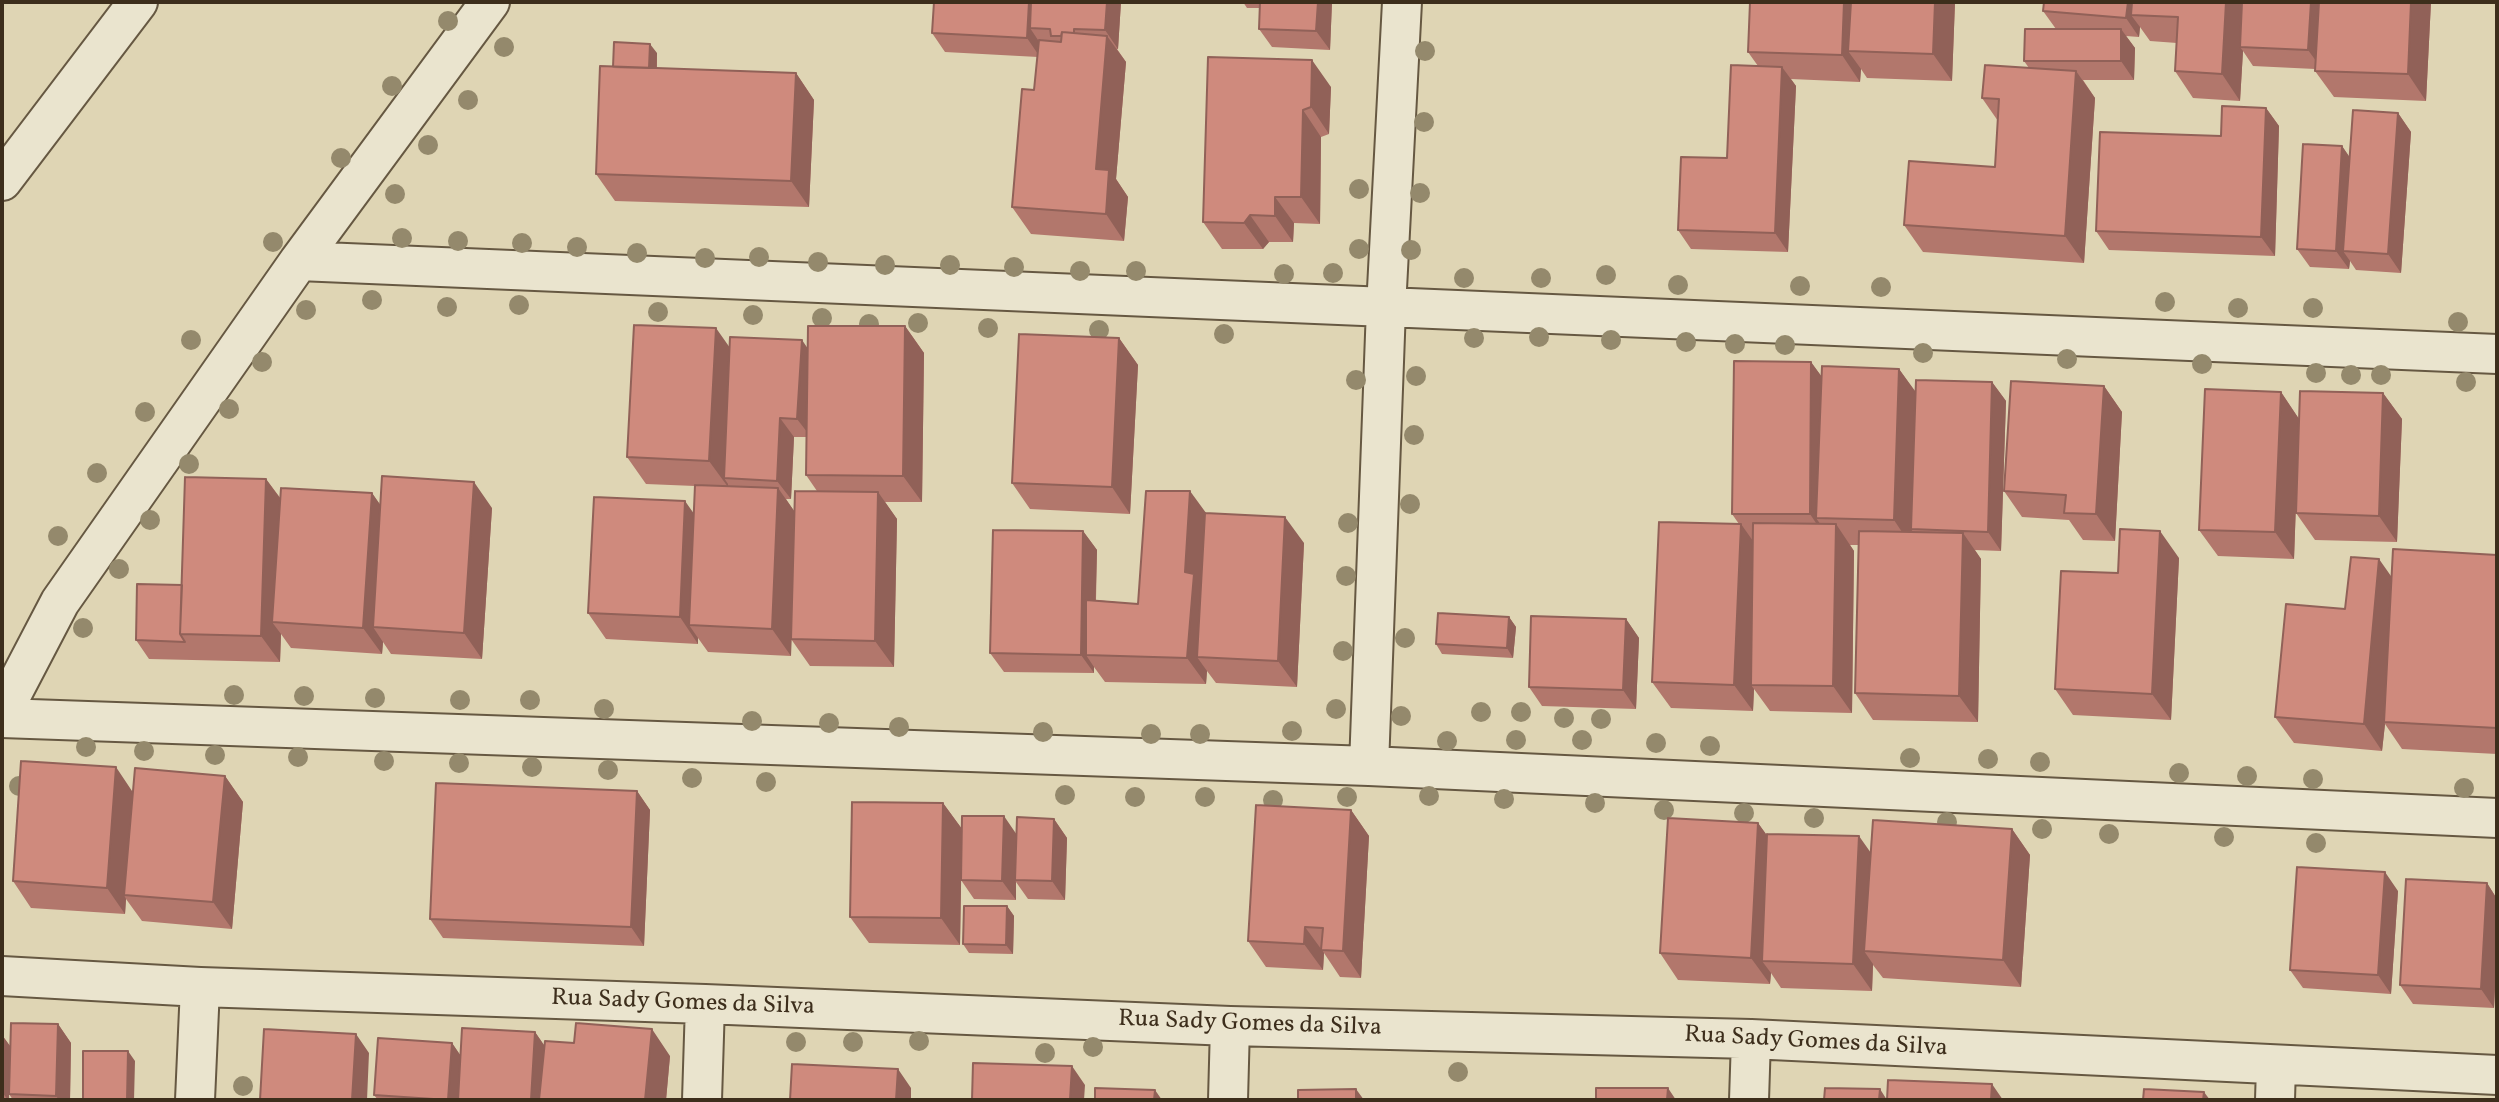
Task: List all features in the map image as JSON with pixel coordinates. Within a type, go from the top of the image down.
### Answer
[{"type":"street","points":[[2,181],[138,2]]},
{"type":"street","points":[[490,2],[299,261],[60,602],[2,715],[1369,766],[2497,818]]},
{"type":"street","points":[[1369,766],[1386,308],[1402,2]]},
{"type":"street","points":[[299,261],[2497,354]]},
{"type":"street","name":"Rua Sady Gomes da Silva","points":[[2,976],[200,987],[705,1004],[1230,1026],[1751,1039],[2275,1083],[2497,1075]]},
{"type":"street","points":[[195,1100],[200,987]]},
{"type":"street","points":[[702,1100],[705,1004]]},
{"type":"street","points":[[1228,1100],[1230,1026]]},
{"type":"street","points":[[1749,1100],[1751,1039]]},
{"type":"building","points":[[934,2],[1029,2],[1027,38],[932,33]]},
{"type":"building","points":[[1031,2],[1107,2],[1105,30],[1074,29],[1074,33],[1062,32],[1061,36],[1051,36],[1050,29],[1030,28]]},
{"type":"building","points":[[1260,2],[1318,2],[1316,31],[1259,29]]},
{"type":"building","points":[[1750,2],[1844,2],[1842,55],[1748,52]]},
{"type":"building","points":[[1851,2],[1935,2],[1933,54],[1848,51]]},
{"type":"building","points":[[2044,2],[2128,2],[2126,18],[2043,11]]},
{"type":"building","points":[[2132,2],[2226,2],[2222,74],[2175,71],[2178,17],[2131,15]]},
{"type":"building","points":[[2242,2],[2311,2],[2308,50],[2240,47]]},
{"type":"building","points":[[2319,2],[2411,2],[2408,74],[2315,71]]},
{"type":"building","points":[[2025,29],[2121,29],[2121,61],[2024,61]]},
{"type":"building","points":[[1062,32],[1107,36],[1096,169],[1109,170],[1106,214],[1012,207],[1022,89],[1034,90],[1039,40],[1061,42]]},
{"type":"building","points":[[614,42],[650,44],[649,68],[613,67]]},
{"type":"building","points":[[1208,57],[1312,60],[1311,107],[1303,110],[1301,197],[1275,197],[1275,216],[1250,215],[1244,223],[1203,222]]},
{"type":"building","points":[[1731,65],[1782,67],[1775,233],[1678,230],[1681,157],[1727,158]]},
{"type":"building","points":[[1985,65],[2076,71],[2065,236],[1904,225],[1909,161],[1995,167],[1999,99],[1982,98]]},
{"type":"building","points":[[600,66],[796,73],[791,181],[596,174]]},
{"type":"building","points":[[2222,106],[2266,108],[2261,237],[2096,231],[2100,132],[2221,136]]},
{"type":"building","points":[[2353,110],[2398,113],[2388,254],[2343,251]]},
{"type":"building","points":[[2303,144],[2342,146],[2336,251],[2297,249]]},
{"type":"building","points":[[634,325],[716,328],[709,461],[627,457]]},
{"type":"building","points":[[808,326],[905,326],[903,476],[806,475]]},
{"type":"building","points":[[1019,334],[1119,338],[1112,487],[1012,483]]},
{"type":"building","points":[[730,337],[802,340],[797,419],[780,418],[777,481],[724,478]]},
{"type":"building","points":[[1734,361],[1811,362],[1810,514],[1732,514]]},
{"type":"building","points":[[1822,366],[1899,369],[1894,520],[1816,518]]},
{"type":"building","points":[[1916,380],[1992,382],[1988,532],[1911,529]]},
{"type":"building","points":[[2011,381],[2104,386],[2096,514],[2064,513],[2066,495],[2004,491]]},
{"type":"building","points":[[2205,389],[2281,392],[2275,532],[2199,530]]},
{"type":"building","points":[[2300,391],[2383,393],[2379,516],[2296,513]]},
{"type":"building","points":[[382,476],[474,482],[464,633],[373,627]]},
{"type":"building","points":[[185,477],[266,479],[261,636],[180,634]]},
{"type":"building","points":[[695,485],[778,488],[772,629],[689,625]]},
{"type":"building","points":[[281,488],[372,493],[363,628],[272,622]]},
{"type":"building","points":[[795,491],[878,492],[875,641],[791,639]]},
{"type":"building","points":[[1146,491],[1190,491],[1185,572],[1194,574],[1187,658],[1086,655],[1086,600],[1138,604]]},
{"type":"building","points":[[594,497],[685,501],[680,617],[588,613]]},
{"type":"building","points":[[1205,513],[1285,517],[1278,661],[1197,657]]},
{"type":"building","points":[[1659,522],[1741,524],[1734,685],[1652,682]]},
{"type":"building","points":[[1753,523],[1836,524],[1833,686],[1751,685]]},
{"type":"building","points":[[2120,529],[2160,531],[2152,694],[2055,689],[2061,571],[2118,573]]},
{"type":"building","points":[[993,530],[1083,531],[1081,655],[990,653]]},
{"type":"building","points":[[1859,531],[1963,533],[1959,696],[1855,693]]},
{"type":"building","points":[[2393,549],[2497,555],[2497,728],[2384,722]]},
{"type":"building","points":[[2351,557],[2379,559],[2364,724],[2275,717],[2286,604],[2345,609]]},
{"type":"building","points":[[137,584],[182,585],[180,634],[185,642],[136,640]]},
{"type":"building","points":[[1438,613],[1509,617],[1507,648],[1436,644]]},
{"type":"building","points":[[1531,616],[1626,619],[1623,690],[1529,687]]},
{"type":"building","points":[[21,761],[116,767],[107,888],[13,881]]},
{"type":"building","points":[[135,768],[225,776],[213,902],[124,895]]},
{"type":"building","points":[[436,783],[637,791],[631,927],[430,919]]},
{"type":"building","points":[[852,802],[943,803],[941,918],[850,917]]},
{"type":"building","points":[[1256,805],[1351,810],[1343,951],[1321,950],[1323,928],[1305,927],[1304,944],[1248,941]]},
{"type":"building","points":[[962,816],[1004,816],[1002,881],[961,880]]},
{"type":"building","points":[[1017,817],[1054,819],[1052,881],[1015,880]]},
{"type":"building","points":[[1668,818],[1758,823],[1751,958],[1660,953]]},
{"type":"building","points":[[1873,820],[2012,829],[2003,960],[1864,951]]},
{"type":"building","points":[[1767,834],[1859,836],[1853,964],[1762,961]]},
{"type":"building","points":[[2297,867],[2385,872],[2378,975],[2290,970]]},
{"type":"building","points":[[2406,879],[2487,883],[2481,989],[2400,985]]},
{"type":"building","points":[[964,906],[1007,906],[1006,945],[963,944]]},
{"type":"building","points":[[11,1023],[58,1024],[56,1096],[9,1094]]},
{"type":"building","points":[[576,1023],[652,1029],[645,1100],[539,1100],[545,1041],[574,1043]]},
{"type":"building","points":[[462,1028],[535,1032],[531,1100],[458,1100]]},
{"type":"building","points":[[264,1029],[356,1034],[352,1100],[260,1100]]},
{"type":"building","points":[[378,1038],[452,1043],[448,1100],[374,1095]]},
{"type":"building","points":[[83,1051],[128,1051],[127,1100],[83,1100]]},
{"type":"building","points":[[973,1063],[1072,1066],[1070,1100],[972,1100]]},
{"type":"building","points":[[792,1064],[898,1069],[896,1100],[790,1100]]},
{"type":"building","points":[[1888,1080],[1992,1084],[1991,1100],[1887,1100]]},
{"type":"building","points":[[1095,1088],[1155,1090],[1154,1100],[1095,1100]]},
{"type":"building","points":[[1596,1088],[1668,1088],[1667,1100],[1596,1100]]},
{"type":"building","points":[[1825,1088],[1880,1089],[1879,1100],[1824,1100]]},
{"type":"building","points":[[1356,1089],[1356,1100],[1298,1100],[1298,1090]]},
{"type":"building","points":[[2144,1089],[2204,1092],[2203,1100],[2143,1100]]}]
